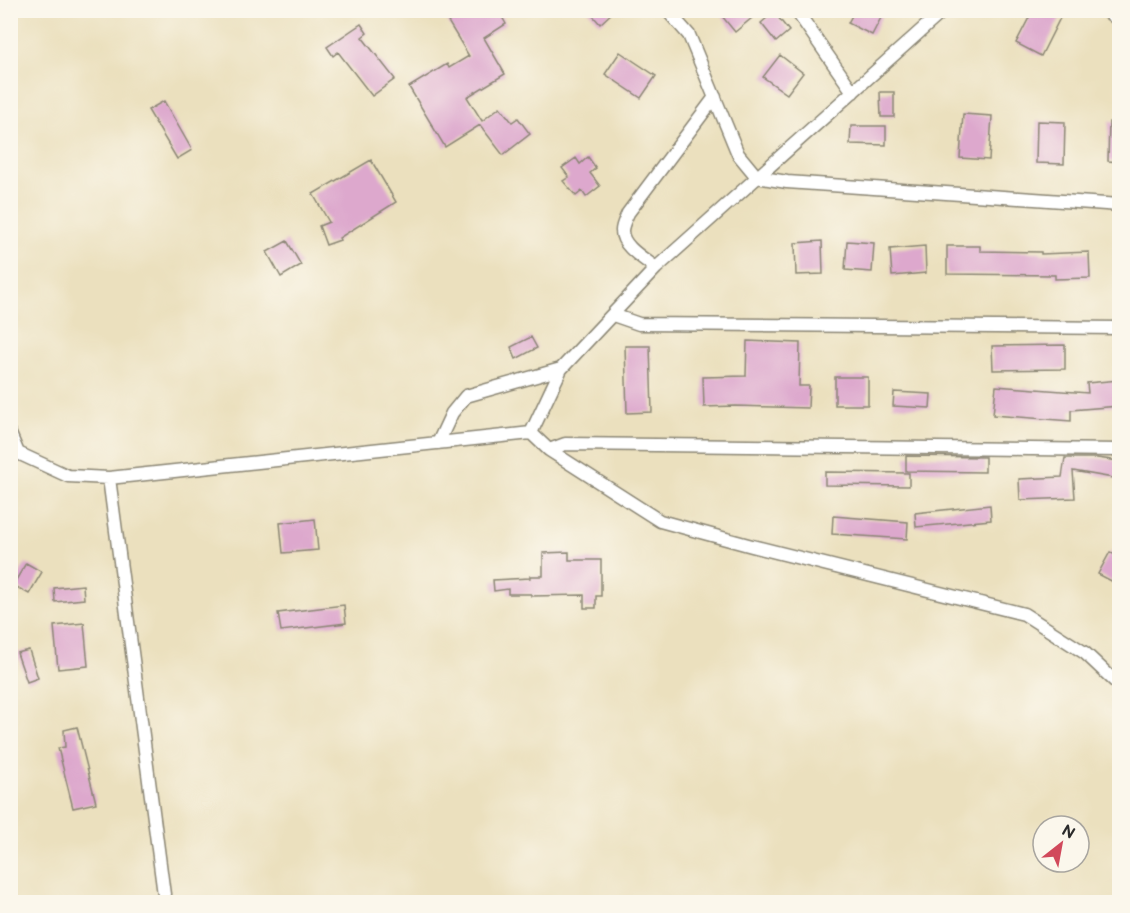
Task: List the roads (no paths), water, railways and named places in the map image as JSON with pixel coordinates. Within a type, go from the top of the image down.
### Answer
[{"type":"street","points":[[667,10],[689,35],[738,154],[757,177],[787,182],[1119,205]]},
{"type":"street","points":[[796,10],[853,92]]},
{"type":"street","points":[[531,432],[561,369],[656,268],[944,10]]},
{"type":"street","points":[[1105,10],[1119,21]]},
{"type":"street","points":[[656,268],[630,247],[623,238],[622,228],[628,213],[715,97]]},
{"type":"street","points":[[613,315],[639,324],[1119,328]]},
{"type":"street","points":[[438,443],[452,413],[466,396],[561,369]]},
{"type":"street","points":[[10,434],[14,455],[68,476],[109,478],[531,432]]},
{"type":"street","points":[[531,432],[549,450],[660,521],[1024,614],[1085,653],[1119,686]]},
{"type":"street","points":[[549,450],[565,444],[1119,450]]},
{"type":"street","points":[[109,478],[165,903]]}]
